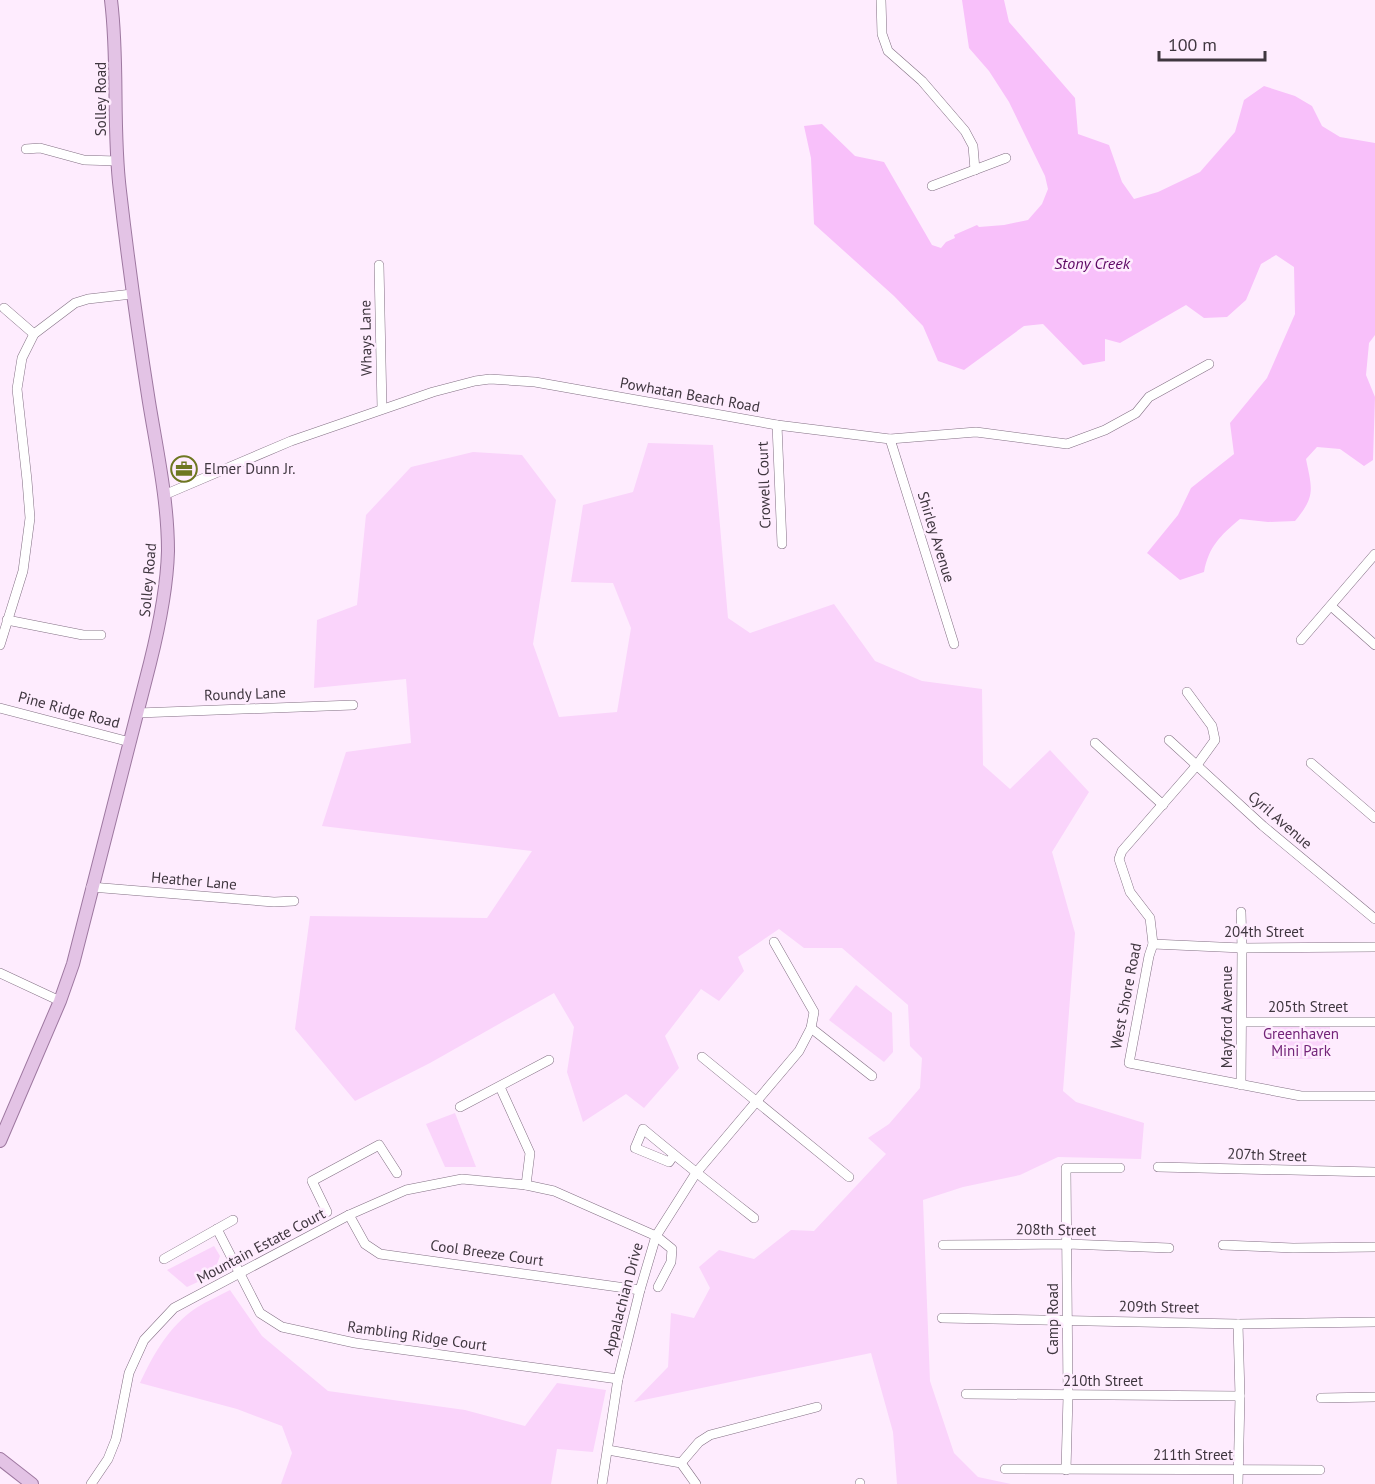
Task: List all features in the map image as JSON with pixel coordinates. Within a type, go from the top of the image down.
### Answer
[{"type":"main road","name":"Solley Road","points":[[0,1141],[60,1001],[73,964],[138,713],[159,625],[167,576],[168,549],[164,495],[132,294],[117,161],[115,32],[111,0]]},
{"type":"main road","points":[[0,1459],[32,1484]]},
{"type":"street","points":[[880,0],[882,34],[888,51],[922,81],[965,131],[973,146],[975,170]]},
{"type":"street","points":[[26,149],[48,150],[84,160],[117,161]]},
{"type":"street","points":[[932,186],[1006,158]]},
{"type":"street","name":"Whays Lane","points":[[379,266],[382,409]]},
{"type":"street","points":[[0,645],[23,571],[30,518],[17,389],[22,358],[34,334],[75,303],[88,299],[132,294]]},
{"type":"street","points":[[4,308],[34,334]]},
{"type":"street","name":"Powhatan Beach Road","points":[[164,495],[291,441],[382,409],[475,381],[504,378],[689,408],[777,425],[890,439],[976,432],[1067,444],[1105,430],[1126,419],[1136,413],[1149,397],[1209,364]]},
{"type":"street","name":"Crowell Court","points":[[777,425],[782,544]]},
{"type":"street","name":"Shirley Avenue","points":[[890,439],[954,644]]},
{"type":"street","points":[[1301,640],[1375,554]]},
{"type":"street","points":[[1331,606],[1375,645]]},
{"type":"street","points":[[7,620],[83,635],[101,635]]},
{"type":"street","name":"West Shore Road","points":[[1187,692],[1212,726],[1215,740],[1197,765],[1122,851],[1119,859],[1130,892],[1150,918],[1153,944],[1129,1063],[1241,1085]]},
{"type":"street","name":"Roundy Lane","points":[[138,713],[353,705]]},
{"type":"street","name":"Pine Ridge Road","points":[[0,708],[130,742]]},
{"type":"street","name":"Cyril Avenue","points":[[1169,740],[1263,826],[1375,919]]},
{"type":"street","points":[[1095,743],[1163,805]]},
{"type":"street","points":[[1311,763],[1375,818]]},
{"type":"street","name":"Heather Lane","points":[[91,888],[274,902],[294,901]]},
{"type":"street","name":"Mayford Avenue","points":[[1241,912],[1241,1085]]},
{"type":"street","points":[[774,942],[814,1012],[811,1028],[872,1076]]},
{"type":"street","name":"204th Street","points":[[1153,944],[1242,948],[1375,947]]},
{"type":"street","points":[[0,974],[60,1001]]},
{"type":"street","name":"205th Street","points":[[1242,1022],[1375,1022]]},
{"type":"street","name":"Appalachian Drive","points":[[602,1484],[618,1378],[656,1236],[696,1173],[799,1051],[811,1028]]},
{"type":"street","points":[[702,1057],[849,1177]]},
{"type":"street","points":[[460,1107],[549,1060]]},
{"type":"street","points":[[1241,1085],[1301,1096],[1375,1096]]},
{"type":"street","points":[[500,1087],[528,1144],[530,1153],[525,1185]]},
{"type":"street","points":[[327,1212],[312,1181],[380,1145],[397,1173]]},
{"type":"street","points":[[674,1155],[754,1218]]},
{"type":"street","name":"207th Street","points":[[1158,1167],[1375,1172]]},
{"type":"street","name":"Camp Road","points":[[1066,1470],[1068,1244],[1066,1168],[1120,1168]]},
{"type":"street","name":"Mountain Estate Court","points":[[91,1484],[108,1459],[117,1439],[129,1373],[144,1340],[174,1308],[242,1274],[349,1215],[406,1190],[462,1179],[525,1185],[554,1191],[656,1236]]},
{"type":"street","name":"Cool Breeze Court","points":[[349,1215],[365,1244],[380,1254],[640,1290]]},
{"type":"street","points":[[164,1259],[233,1220]]},
{"type":"street","name":"Rambling Ridge Court","points":[[217,1229],[260,1313],[282,1327],[355,1343],[618,1378]]},
{"type":"street","points":[[656,1236],[672,1250],[671,1262],[658,1287]]},
{"type":"street","name":"208th Street","points":[[943,1245],[1068,1244],[1169,1248]]},
{"type":"street","points":[[1223,1245],[1293,1248],[1375,1247]]},
{"type":"street","name":"209th Street","points":[[942,1318],[1238,1324],[1375,1322]]},
{"type":"street","points":[[1238,1324],[1240,1396],[1238,1484]]},
{"type":"street","name":"210th Street","points":[[966,1394],[1240,1396]]},
{"type":"street","points":[[1321,1398],[1375,1397]]},
{"type":"street","points":[[681,1462],[699,1442],[710,1435],[817,1407]]},
{"type":"street","points":[[608,1450],[681,1462],[696,1484]]},
{"type":"street","name":"211th Street","points":[[1005,1469],[1320,1470]]},
{"type":"green space","points":[[648,443],[713,445],[728,618],[750,633],[834,604],[875,661],[922,681],[982,689],[983,765],[1010,789],[1050,750],[1089,792],[1052,852],[1075,933],[1063,1091],[1076,1102],[1144,1123],[1141,1159],[1058,1157],[1020,1175],[963,1187],[923,1200],[930,1381],[954,1453],[978,1477],[1011,1484],[897,1484],[893,1432],[871,1353],[634,1402],[668,1367],[671,1313],[694,1318],[710,1288],[699,1267],[719,1250],[754,1259],[791,1230],[814,1231],[886,1154],[868,1138],[889,1124],[920,1088],[922,1058],[910,1046],[908,1005],[842,948],[804,948],[779,929],[738,957],[744,971],[719,1001],[701,989],[665,1036],[679,1068],[644,1108],[626,1094],[583,1122],[567,1072],[574,1027],[554,993],[430,1063],[355,1101],[295,1029],[310,916],[487,918],[532,851],[322,826],[346,752],[411,743],[406,679],[314,688],[317,620],[357,605],[366,515],[411,467],[473,452],[522,455],[556,500],[533,644],[559,717],[617,712],[631,628],[613,583],[571,582],[583,505],[633,492]]},
{"type":"green space","points":[[856,985],[892,1013],[893,1052],[884,1062],[829,1020]]},
{"type":"green space","name":"Greenhaven Mini Park","points":[[1272,1027],[1330,1027],[1329,1059],[1272,1059]]},
{"type":"green space","points":[[455,1113],[476,1167],[445,1167],[426,1124]]},
{"type":"green space","points":[[214,1246],[220,1256],[217,1264],[221,1271],[187,1287],[167,1270]]},
{"type":"green space","points":[[230,1290],[262,1336],[328,1391],[465,1410],[525,1426],[557,1383],[606,1390],[593,1452],[557,1449],[551,1484],[281,1484],[292,1453],[282,1426],[237,1409],[140,1383],[156,1352],[178,1323],[196,1308]]},
{"type":"water","name":"Stony Creek","points":[[962,0],[1004,0],[1009,22],[1075,98],[1078,134],[1109,145],[1122,182],[1134,199],[1158,192],[1200,172],[1235,132],[1244,100],[1264,86],[1295,96],[1312,106],[1322,126],[1340,137],[1375,143],[1375,335],[1369,343],[1366,375],[1375,397],[1373,460],[1364,466],[1340,449],[1317,447],[1306,459],[1311,492],[1306,505],[1295,521],[1268,522],[1240,519],[1216,542],[1204,572],[1180,580],[1147,553],[1178,515],[1191,488],[1234,454],[1230,423],[1267,378],[1295,314],[1294,267],[1276,255],[1261,264],[1246,300],[1227,317],[1204,318],[1186,305],[1120,343],[1105,339],[1105,361],[1083,365],[1043,324],[1024,326],[964,370],[938,361],[923,326],[894,296],[814,224],[811,158],[804,126],[822,124],[855,156],[884,162],[932,245],[941,248],[946,242],[955,238],[954,235],[977,225],[979,227],[1004,225],[1028,220],[1042,204],[1048,189],[1045,176],[1009,102],[989,71],[969,48]]},
{"type":"place","name":"Elmer Dunn Jr.","points":[[184,469]]}]
